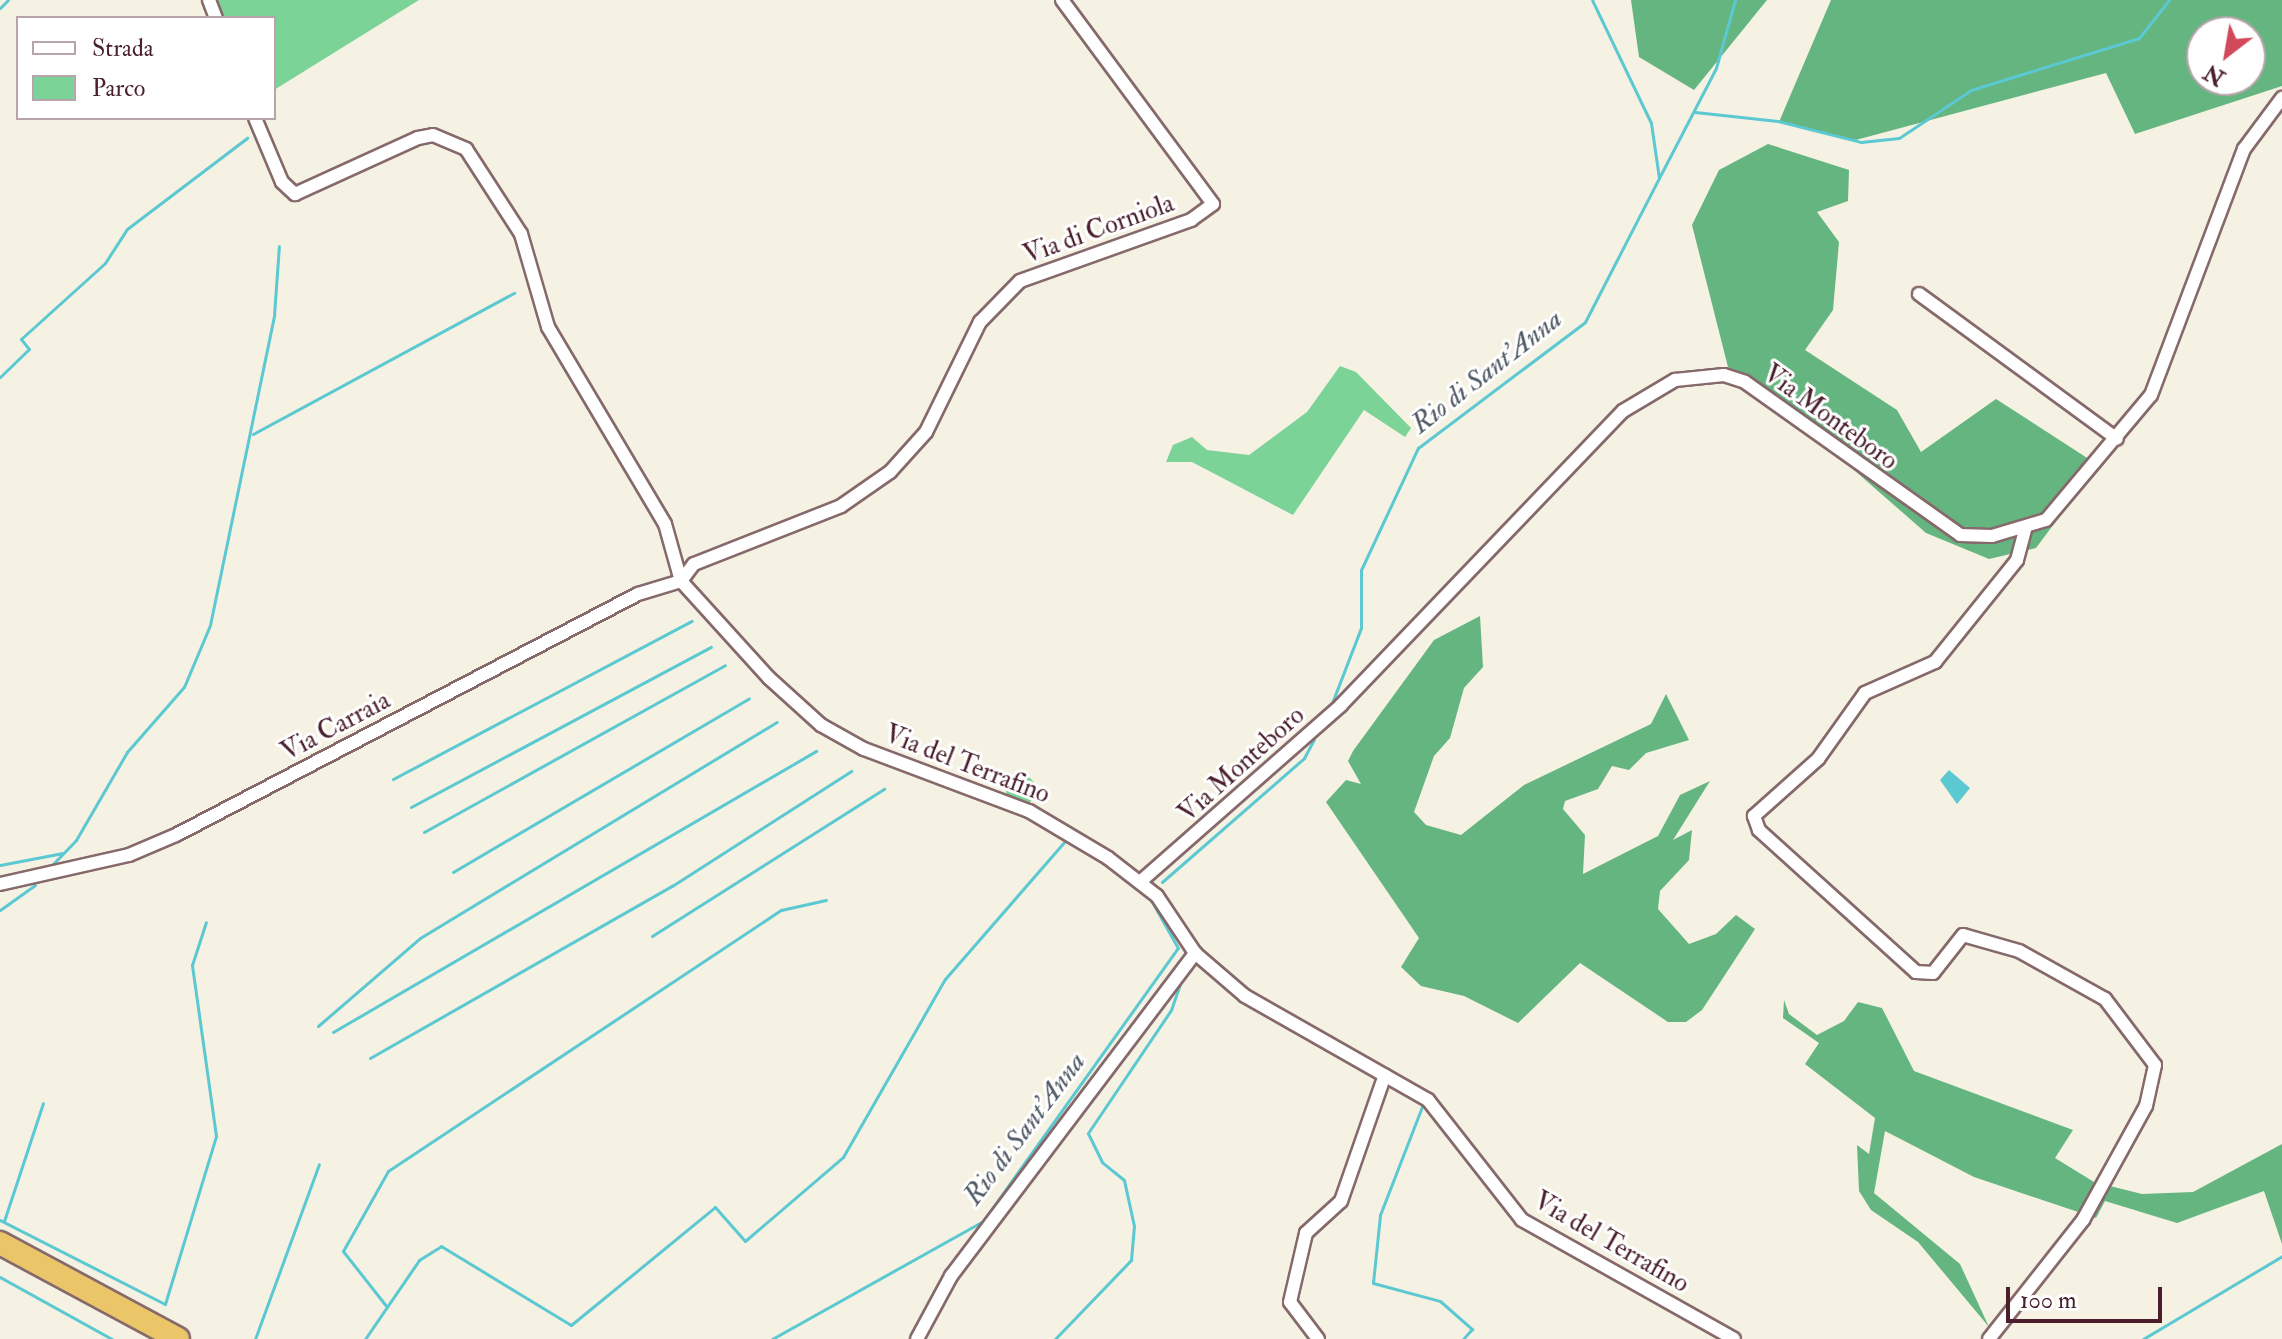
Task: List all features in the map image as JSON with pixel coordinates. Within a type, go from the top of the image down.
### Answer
[{"type":"highway","points":[[0,1243],[178,1339]]},
{"type":"highway","points":[[0,1259],[148,1339]]},
{"type":"street","name":"Via di Corniola","points":[[681,581],[694,564],[841,506],[890,472],[926,432],[980,322],[1020,281],[1208,212],[1212,198],[1062,0]]},
{"type":"street","name":"Via Monteboro","points":[[1141,881],[1341,705],[1623,411],[1675,380],[1724,375],[1745,382],[1960,535],[2025,530],[2063,504],[2151,395],[2244,149],[2282,98]]},
{"type":"street","name":"Via del Terrafino","points":[[256,120],[282,182],[295,194],[433,135],[479,163],[521,234],[548,327],[665,524],[681,581],[821,725],[910,770],[1049,820],[1141,881],[1195,953],[1245,996],[1385,1075],[1438,1109],[1522,1220],[1734,1339]]},
{"type":"street","points":[[1919,294],[2117,439]]},
{"type":"street","points":[[1989,1339],[2083,1220],[2146,1106],[2155,1065],[2105,999],[2019,951],[1963,935],[1933,973],[1916,972],[1759,830],[1754,816],[1818,759],[1865,693],[1935,662],[2017,560],[2025,530]]},
{"type":"street","name":"Via Carraia","points":[[0,884],[129,855],[176,835],[638,594],[681,581]]},
{"type":"street","points":[[917,1339],[951,1276],[1195,953]]},
{"type":"street","points":[[1318,1339],[1290,1302],[1306,1233],[1341,1201],[1385,1075]]},
{"type":"green space","points":[[209,0],[419,0],[276,89],[276,16],[215,16]]},
{"type":"green space","points":[[1631,0],[1767,0],[1694,90],[1639,57]]},
{"type":"green space","points":[[1831,0],[2282,0],[2282,86],[2266,91],[2266,16],[2186,16],[2186,96],[2251,96],[2135,134],[2106,73],[1852,141],[1779,122]]},
{"type":"green space","points":[[1768,144],[1849,170],[1848,201],[1817,212],[1839,242],[1833,310],[1805,350],[1897,410],[1921,452],[1996,399],[2098,465],[2036,548],[1989,559],[1926,533],[1750,379],[1728,367],[1692,225],[1719,170]]},
{"type":"green space","points":[[1340,366],[1356,372],[1411,428],[1405,437],[1364,410],[1293,515],[1192,462],[1166,462],[1173,445],[1192,437],[1207,450],[1249,455],[1307,412]]},
{"type":"green space","points":[[1480,616],[1483,667],[1464,688],[1450,738],[1434,756],[1414,812],[1426,825],[1461,835],[1524,785],[1651,724],[1666,694],[1689,740],[1646,753],[1629,770],[1612,766],[1598,789],[1565,801],[1563,809],[1585,835],[1583,874],[1658,836],[1680,795],[1710,781],[1673,840],[1692,830],[1689,860],[1660,891],[1658,909],[1689,944],[1716,934],[1736,915],[1755,929],[1702,1010],[1686,1022],[1668,1022],[1580,963],[1518,1023],[1464,996],[1421,986],[1401,967],[1419,938],[1326,802],[1346,780],[1361,784],[1348,761],[1353,751],[1434,640]]},
{"type":"green space","points":[[1021,775],[1027,776],[1035,784],[1035,796],[1027,804],[1021,805],[1015,804],[1007,796],[1006,790],[1007,784],[1015,776]]},
{"type":"green space","points":[[1784,1000],[1789,1014],[1817,1035],[1844,1021],[1858,1002],[1882,1008],[1914,1071],[2073,1130],[2055,1158],[2094,1182],[2142,1194],[2193,1192],[2282,1144],[2282,1244],[2264,1191],[2177,1223],[2105,1201],[2096,1218],[1974,1177],[1885,1131],[1874,1193],[1960,1264],[1989,1327],[1918,1242],[1871,1210],[1859,1191],[1857,1145],[1869,1154],[1875,1118],[1805,1064],[1819,1043],[1783,1018]]},
{"type":"water","points":[[1949,770],[1970,788],[1957,804],[1940,780]]},
{"type":"waterway","points":[[0,8],[8,0]]},
{"type":"waterway","name":"Rio di Sant'Anna","points":[[1332,703],[1361,628],[1361,570],[1418,448],[1585,322],[1659,178],[1651,123],[1592,0]]},
{"type":"waterway","points":[[1660,176],[1716,68],[1735,0]]},
{"type":"waterway","points":[[1695,112],[1778,121],[1861,142],[1899,138],[1971,90],[2139,38],[2169,0]]},
{"type":"waterway","points":[[0,377],[29,349],[21,339],[105,263],[127,229],[247,138]]},
{"type":"waterway","points":[[52,865],[76,840],[127,752],[184,687],[210,625],[274,315],[279,246]]},
{"type":"waterway","points":[[253,434],[514,293]]},
{"type":"waterway","points":[[393,779],[692,621]]},
{"type":"waterway","points":[[411,807],[711,647]]},
{"type":"waterway","points":[[424,832],[725,665]]},
{"type":"waterway","points":[[453,872],[749,698]]},
{"type":"waterway","points":[[318,1026],[420,938],[777,722]]},
{"type":"waterway","name":"Rio di Sant'Anna","points":[[1162,882],[1304,758],[1314,739]]},
{"type":"waterway","points":[[333,1032],[816,751]]},
{"type":"waterway","points":[[370,1058],[672,886],[851,771]]},
{"type":"waterway","points":[[652,936],[884,789]]},
{"type":"waterway","points":[[365,1339],[419,1260],[441,1246],[571,1325],[715,1207],[745,1241],[843,1157],[945,979],[1064,842]]},
{"type":"waterway","points":[[0,865],[63,853]]},
{"type":"waterway","points":[[0,910],[35,885]]},
{"type":"waterway","points":[[387,1307],[343,1251],[388,1171],[781,910],[826,900]]},
{"type":"waterway","name":"Rio di Sant'Anna","points":[[772,1339],[983,1221],[1178,948],[1151,900]]},
{"type":"waterway","points":[[0,1220],[165,1304],[216,1136],[192,965],[206,922]]},
{"type":"waterway","points":[[1055,1339],[1131,1260],[1134,1226],[1124,1180],[1102,1162],[1088,1133],[1171,1010],[1180,984]]},
{"type":"waterway","points":[[4,1221],[43,1103]]},
{"type":"waterway","points":[[1423,1104],[1380,1215],[1373,1283],[1440,1301],[1472,1329],[1463,1339]]},
{"type":"waterway","points":[[255,1339],[319,1164]]},
{"type":"waterway","points":[[2143,1339],[2282,1256]]},
{"type":"waterway","points":[[0,1277],[112,1339]]}]
